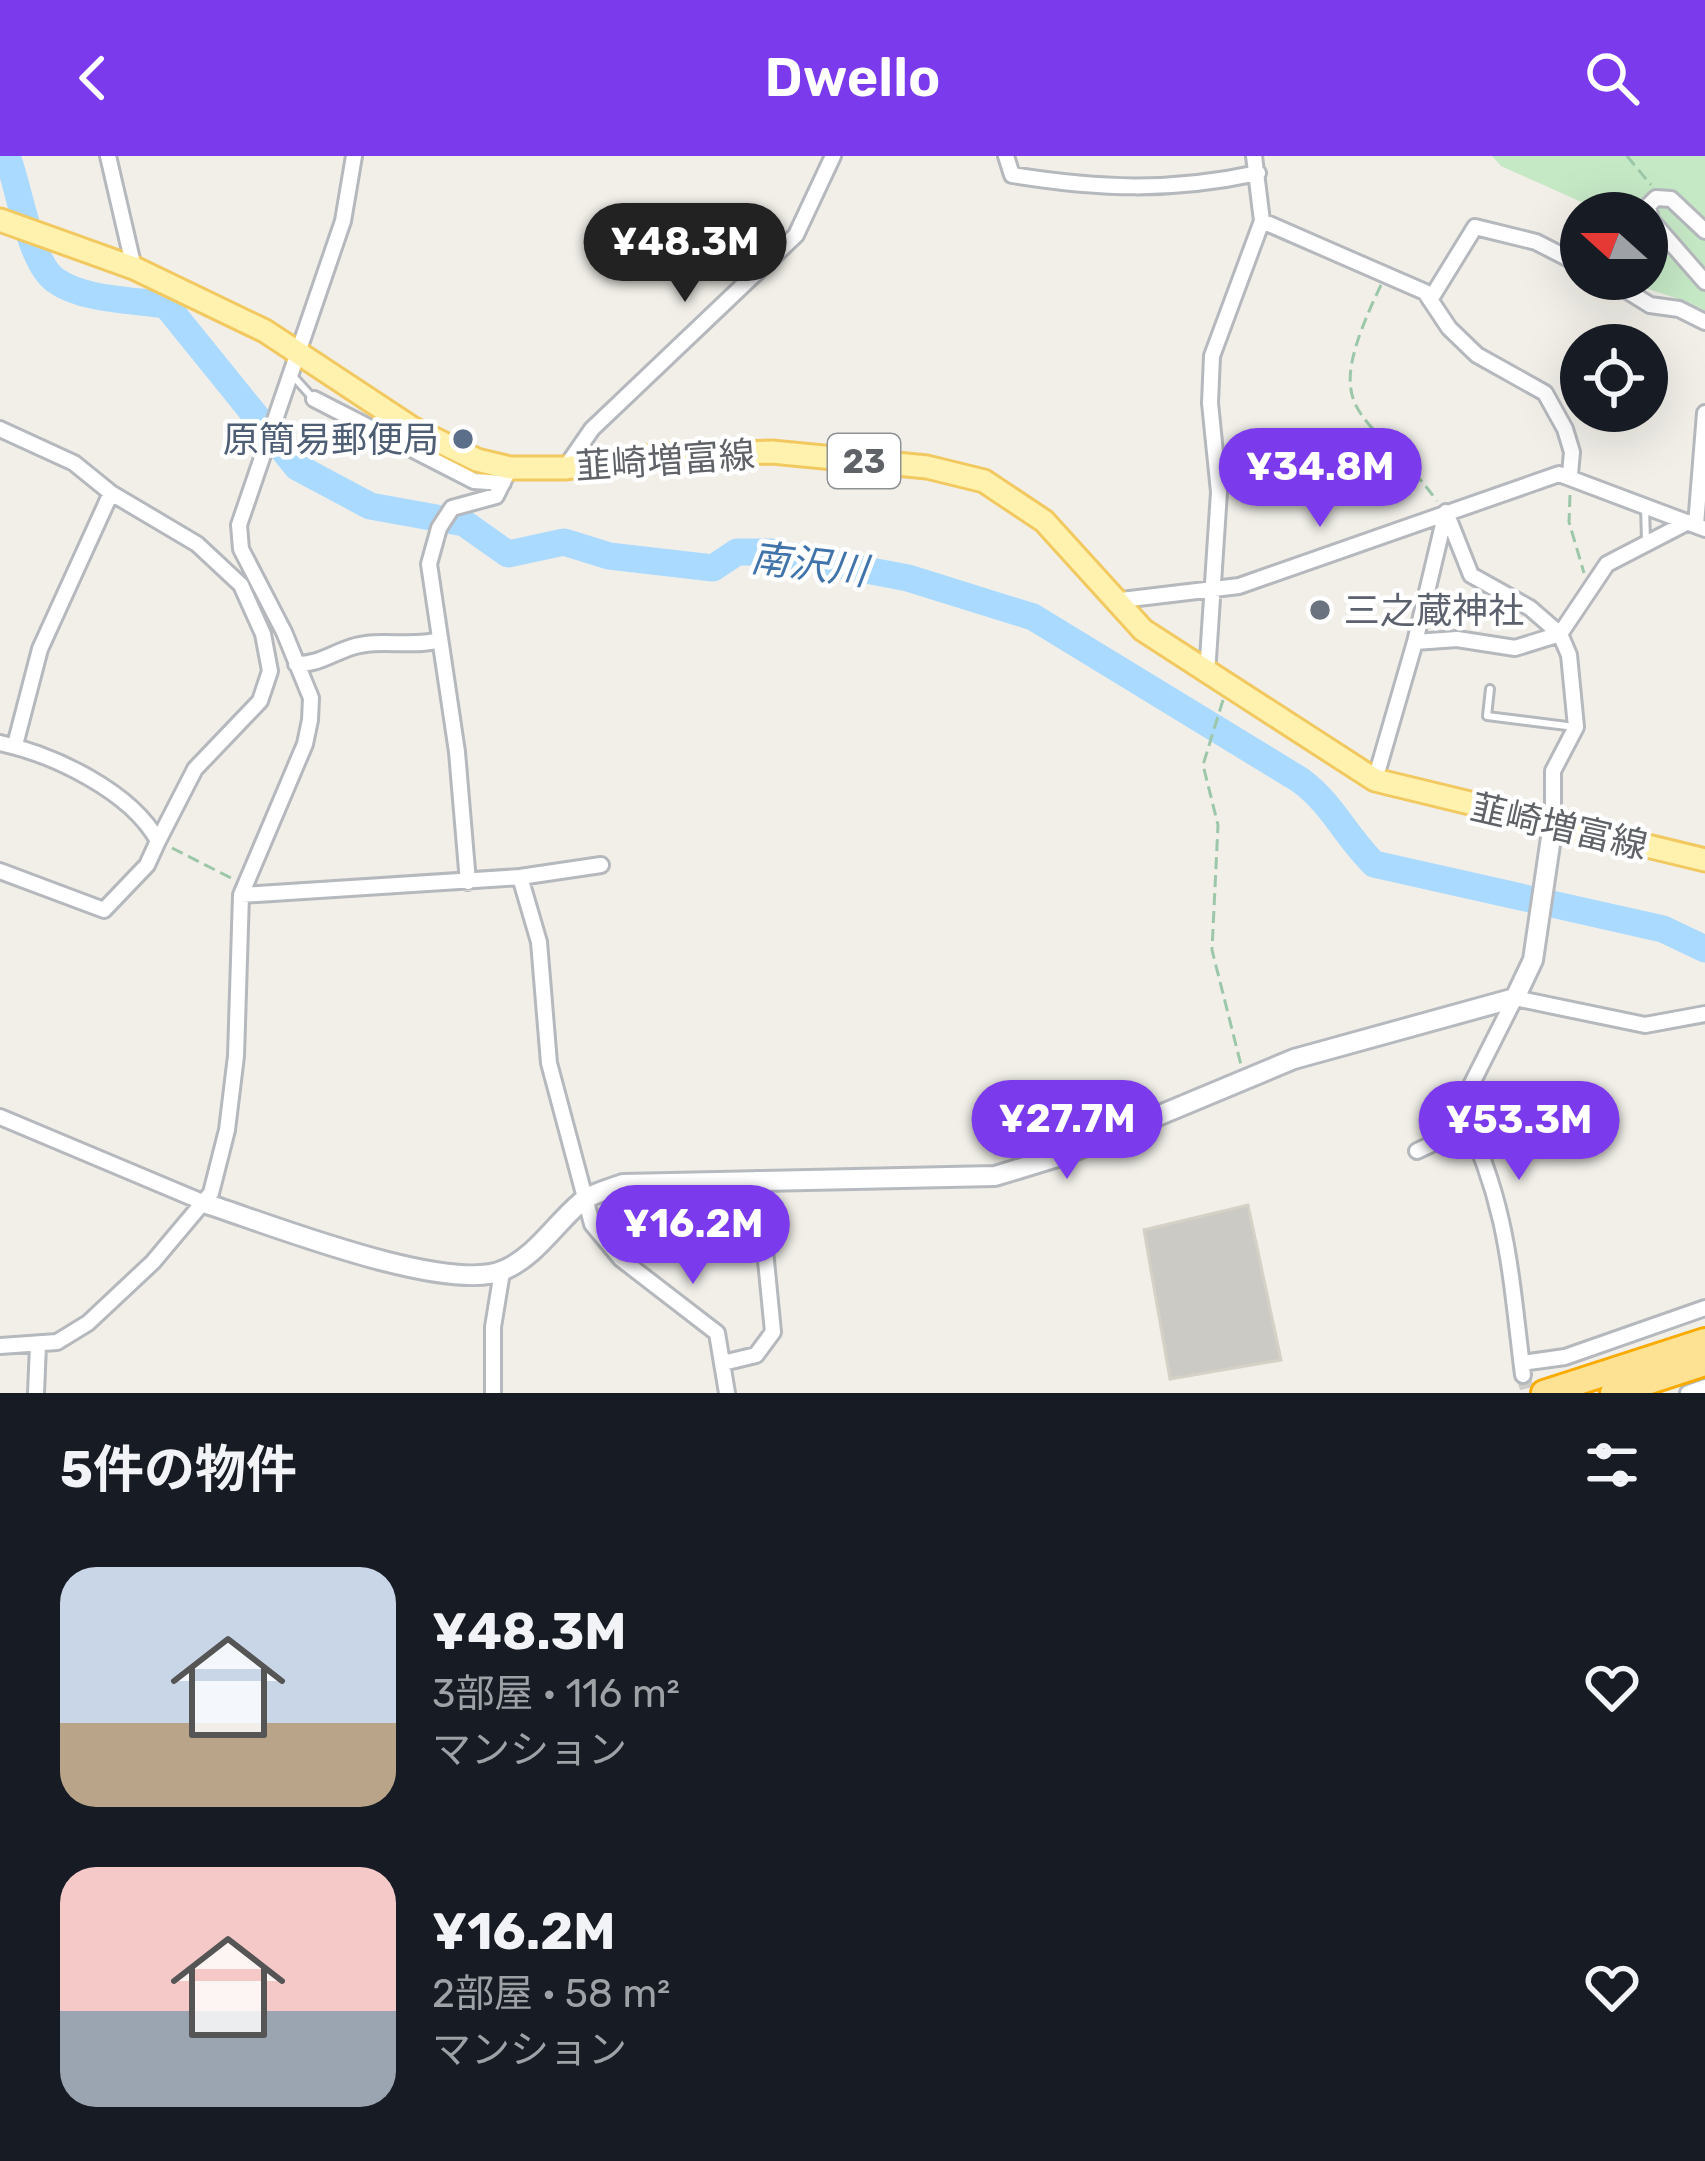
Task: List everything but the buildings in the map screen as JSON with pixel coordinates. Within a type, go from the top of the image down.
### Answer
[{"type":"highway","points":[[1544,1393],[1705,1341]]},
{"type":"highway","points":[[1613,1393],[1705,1364]]},
{"type":"main road","name":"韮崎増富線","points":[[0,220],[134,268],[297,350],[446,446],[507,476],[724,451],[958,471],[1026,504],[1143,630],[1375,780],[1705,860]]},
{"type":"street","points":[[108,156],[134,268]]},
{"type":"street","points":[[0,1346],[57,1342],[88,1323],[208,1204],[227,1130],[236,1056],[243,890],[305,744],[311,698],[248,562],[238,525],[344,221],[354,156]]},
{"type":"street","points":[[565,468],[634,387],[796,235],[833,156]]},
{"type":"street","points":[[1006,156],[1012,175],[1103,190],[1129,185],[1152,190],[1258,173]]},
{"type":"street","points":[[1207,674],[1208,594],[1219,492],[1210,404],[1212,356],[1262,221],[1254,156]]},
{"type":"street","points":[[1668,199],[1705,231]]},
{"type":"street","points":[[1262,221],[1425,292],[1477,355],[1545,393],[1569,440],[1570,474]]},
{"type":"street","points":[[1430,300],[1475,226],[1536,242],[1560,254]]},
{"type":"street","points":[[1668,239],[1705,281]]},
{"type":"street","points":[[1642,300],[1679,309],[1705,322]]},
{"type":"street","points":[[314,399],[474,481],[507,476]]},
{"type":"street","points":[[1696,525],[1705,413]]},
{"type":"street","points":[[0,428],[74,463],[111,494],[197,544],[236,579],[263,634],[270,671],[255,709],[195,769],[139,875],[104,910],[0,871]]},
{"type":"street","points":[[1113,602],[1208,594],[1507,489],[1570,474],[1696,525]]},
{"type":"street","points":[[468,882],[458,752],[429,564],[439,528],[452,508],[496,496],[507,476]]},
{"type":"street","points":[[111,494],[40,650],[7,744],[107,791],[158,841]]},
{"type":"street","points":[[1417,1151],[1433,1143],[1460,1107],[1533,960],[1553,824],[1553,771],[1576,727],[1569,655],[1560,634],[1530,608],[1472,575],[1446,512]]},
{"type":"street","points":[[1375,780],[1446,512]]},
{"type":"street","points":[[1415,642],[1457,639],[1515,648],[1560,634],[1606,564],[1696,525]]},
{"type":"street","points":[[236,579],[248,562]]},
{"type":"street","points":[[236,579],[256,578]]},
{"type":"street","points":[[296,664],[327,661],[353,646],[416,647],[440,640]]},
{"type":"street","points":[[243,890],[468,882],[601,865]]},
{"type":"street","points":[[520,877],[539,942],[549,1063],[592,1223],[621,1258],[717,1333],[727,1393]]},
{"type":"street","points":[[0,1118],[208,1204],[377,1258],[469,1276],[502,1272],[527,1256],[584,1199],[623,1184],[758,1179],[837,1183],[995,1176],[1064,1155],[1245,1077],[1446,1014],[1515,998],[1645,1025],[1705,1014]]},
{"type":"street","points":[[1460,1107],[1482,1150],[1507,1228],[1522,1369],[1705,1308]]},
{"type":"street","points":[[723,1363],[756,1355],[772,1332],[758,1179]]},
{"type":"street","points":[[494,1393],[494,1328],[502,1272]]},
{"type":"street","points":[[36,1393],[38,1345]]},
{"type":"street","points":[[1688,1393],[1705,1387]]},
{"type":"lane","points":[[289,373],[314,399]]},
{"type":"lane","points":[[1644,503],[1647,544]]},
{"type":"lane","points":[[1490,689],[1486,716],[1576,727]]},
{"type":"path","points":[[1628,156],[1653,192]]},
{"type":"path","points":[[1387,272],[1353,348],[1351,389],[1368,430],[1421,478],[1446,512]]},
{"type":"path","points":[[1570,474],[1569,522],[1589,586]]},
{"type":"path","points":[[1228,687],[1203,765],[1218,824],[1211,950],[1245,1077]]},
{"type":"path","points":[[158,841],[243,890]]},
{"type":"green space","points":[[1492,156],[1705,156],[1705,311],[1668,295],[1668,192],[1560,192],[1501,166]]},
{"type":"waterway","name":"南沢川","points":[[7,156],[38,257],[55,280],[93,295],[166,305],[297,467],[370,506],[464,523],[508,554],[564,542],[609,556],[713,568],[737,552],[771,552],[908,578],[1033,617],[1300,780],[1374,864],[1663,929],[1705,949]]},
{"type":"tunnel","points":[[1523,1375],[1528,1393]]},
{"type":"place","name":"原簡易郵便局","points":[[463,439]]},
{"type":"place","name":"三之蔵神社","points":[[1320,610]]}]
